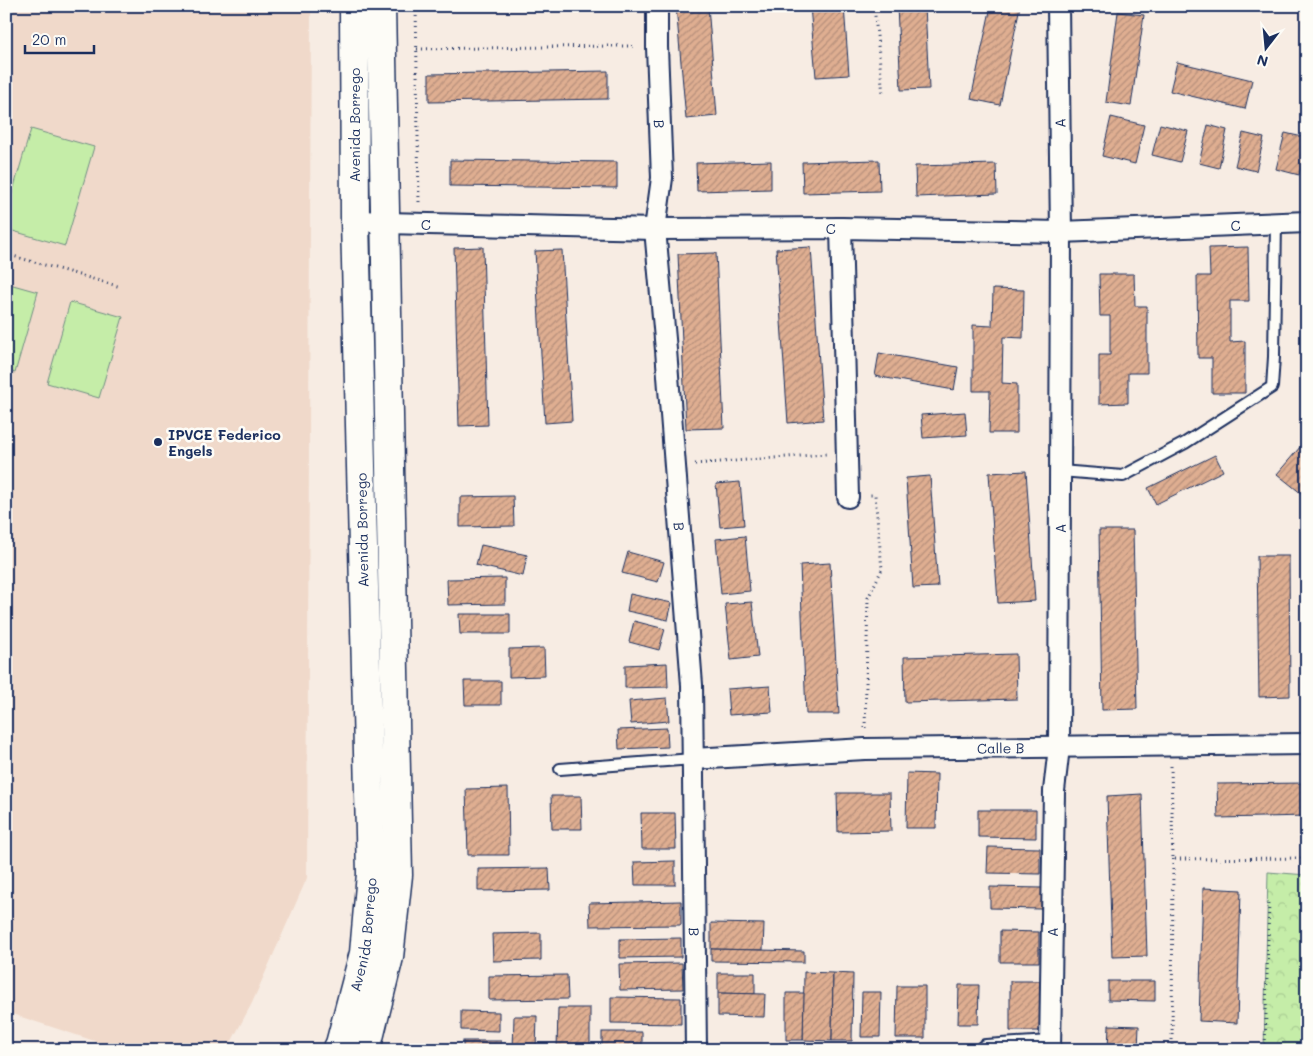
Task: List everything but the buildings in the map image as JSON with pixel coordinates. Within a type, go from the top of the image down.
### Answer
[{"type":"main road","name":"Avenida Borrego","points":[[337,1050],[364,953],[371,874],[355,220],[354,6]]},
{"type":"main road","name":"Avenida Borrego","points":[[366,1050],[389,957],[398,875],[381,6]]},
{"type":"street","name":"B","points":[[657,6],[656,47],[662,178],[655,229],[692,685],[696,1050]]},
{"type":"street","name":"A","points":[[1050,1048],[1054,791],[1059,747],[1061,232],[1058,6]]},
{"type":"street","name":"C","points":[[355,220],[385,223],[655,229],[841,228],[1061,232],[1307,222]]},
{"type":"street","points":[[841,228],[848,496]]},
{"type":"street","name":"Calle B","points":[[693,759],[865,749],[1307,744]]},
{"type":"street","points":[[986,1050],[1050,1048]]},
{"type":"lane","points":[[1060,471],[1123,476],[1185,443],[1272,386],[1276,223]]},
{"type":"lane","points":[[560,769],[693,759]]},
{"type":"path","points":[[416,6],[420,224]]},
{"type":"path","points":[[874,6],[883,94]]},
{"type":"path","points":[[417,49],[656,47]]},
{"type":"path","points":[[6,254],[121,287]]},
{"type":"path","points":[[674,466],[847,453]]},
{"type":"path","points":[[848,496],[875,495],[882,569],[868,598],[865,749]]},
{"type":"path","points":[[1171,746],[1173,859],[1172,1050]]},
{"type":"path","points":[[1173,859],[1307,858]]},
{"type":"path","points":[[1265,1050],[1269,901]]},
{"type":"shaded area","name":"IPVCE Federico Engels","points":[[6,6],[311,6],[307,878],[252,1003],[227,1050],[122,1050],[6,1012]]},
{"type":"green space","points":[[31,129],[94,147],[65,246],[6,229],[6,214]]},
{"type":"green space","points":[[6,283],[38,292],[15,373],[6,370]]},
{"type":"green space","points":[[70,302],[123,317],[99,398],[47,383]]},
{"type":"green space","points":[[1268,872],[1307,875],[1307,1050],[1264,1050]]},
{"type":"place","name":"IPVCE Federico Engels","points":[[158,442]]}]
